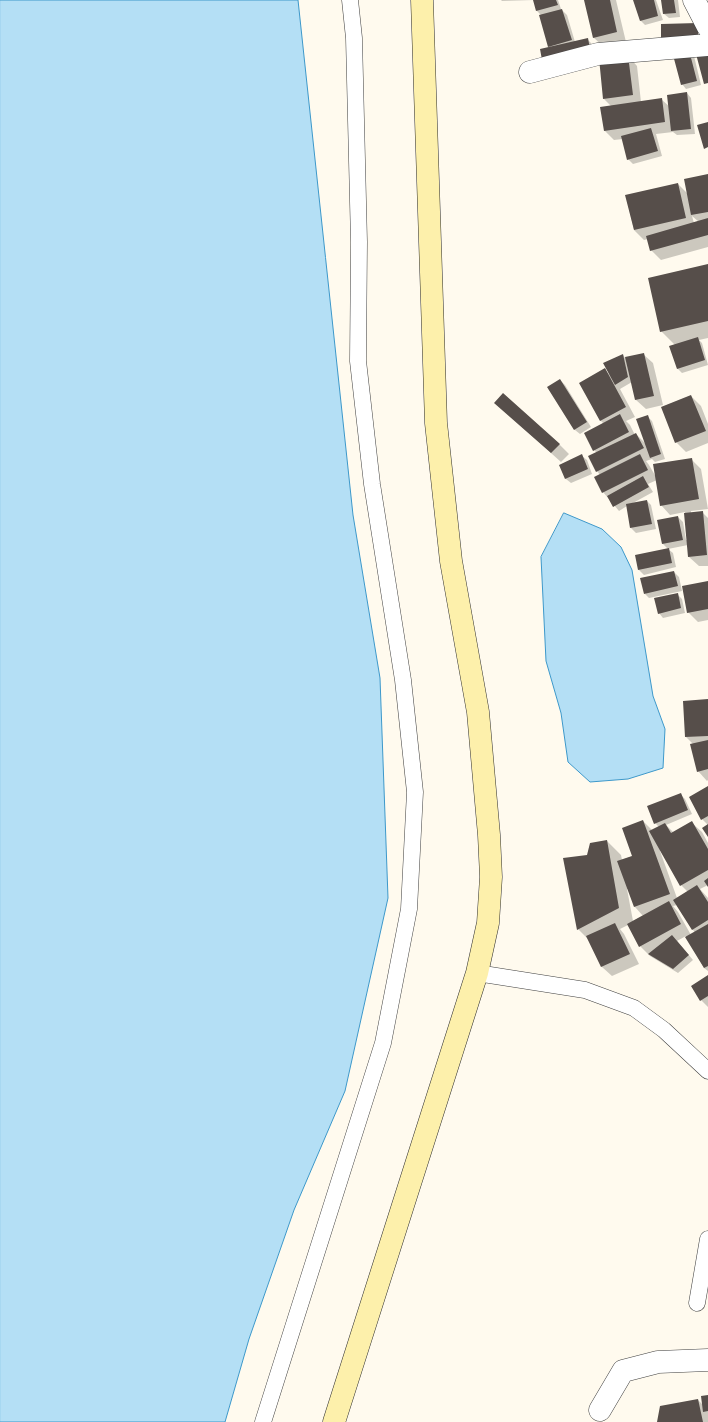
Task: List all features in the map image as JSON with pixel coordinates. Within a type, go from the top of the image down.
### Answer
[{"type":"main road","points":[[334,1422],[477,973],[488,923],[491,877],[489,834],[478,712],[451,561],[436,423],[422,0]]},
{"type":"street","points":[[694,0],[708,27]]},
{"type":"street","points":[[530,72],[598,54],[708,45]]},
{"type":"street","points":[[600,1410],[623,1371],[658,1362],[708,1360]]},
{"type":"lane","points":[[263,1422],[383,1042],[409,910],[415,792],[403,680],[372,484],[358,362],[359,242],[354,38],[350,0]]},
{"type":"lane","points":[[477,973],[585,990],[634,1008],[664,1030],[708,1071]]},
{"type":"lane","points":[[697,1303],[708,1239]]},
{"type":"water","points":[[0,0],[298,0],[353,515],[380,678],[388,898],[345,1091],[294,1210],[249,1339],[225,1422],[0,1422]]},
{"type":"water","points":[[564,513],[602,529],[621,547],[632,570],[653,696],[665,729],[663,768],[628,779],[590,782],[568,762],[561,713],[546,661],[541,557]]},
{"type":"building","points":[[533,0],[556,0],[558,5],[536,11]]},
{"type":"building","points":[[584,0],[610,0],[617,32],[593,38]]},
{"type":"building","points":[[633,0],[654,0],[658,16],[640,21]]},
{"type":"building","points":[[661,0],[674,0],[676,13],[663,14]]},
{"type":"building","points":[[562,9],[572,40],[548,47],[539,15]]},
{"type":"building","points":[[698,23],[698,38],[661,39],[661,24]]},
{"type":"building","points":[[588,38],[590,49],[542,60],[540,49]]},
{"type":"building","points":[[689,50],[697,81],[681,85],[673,55]]},
{"type":"building","points":[[708,51],[708,83],[704,84],[696,54]]},
{"type":"building","points":[[628,55],[633,95],[603,99],[599,58]]},
{"type":"building","points":[[687,92],[691,129],[671,131],[667,95]]},
{"type":"building","points":[[662,98],[665,122],[604,131],[600,107]]},
{"type":"building","points":[[708,122],[708,147],[704,149],[697,125]]},
{"type":"building","points":[[651,128],[658,151],[627,160],[621,136]]},
{"type":"building","points":[[708,174],[708,212],[691,215],[684,179]]},
{"type":"building","points":[[678,183],[686,218],[634,230],[625,195]]},
{"type":"building","points":[[708,218],[708,235],[650,251],[646,236]]},
{"type":"building","points":[[708,264],[708,321],[660,332],[648,278]]},
{"type":"building","points":[[698,337],[705,360],[677,369],[669,346]]},
{"type":"building","points":[[644,353],[654,396],[635,400],[625,357]]},
{"type":"building","points":[[623,354],[628,377],[615,385],[603,363]]},
{"type":"building","points":[[605,368],[626,407],[600,421],[579,383]]},
{"type":"building","points":[[560,379],[587,422],[574,430],[547,387]]},
{"type":"building","points":[[503,393],[560,444],[551,453],[494,403]]},
{"type":"building","points":[[691,395],[706,431],[675,443],[661,407]]},
{"type":"building","points":[[620,414],[629,432],[593,451],[584,433]]},
{"type":"building","points":[[648,415],[661,454],[650,458],[636,419]]},
{"type":"building","points":[[636,433],[644,448],[596,472],[588,456]]},
{"type":"building","points":[[582,454],[588,469],[565,479],[559,465]]},
{"type":"building","points":[[640,454],[648,470],[602,493],[594,477]]},
{"type":"building","points":[[692,458],[699,499],[660,506],[653,464]]},
{"type":"building","points":[[643,476],[649,487],[613,507],[607,496]]},
{"type":"building","points":[[647,500],[652,524],[630,528],[626,504]]},
{"type":"building","points":[[703,511],[707,555],[688,557],[684,513]]},
{"type":"building","points":[[678,516],[683,540],[662,544],[657,520]]},
{"type":"building","points":[[669,548],[672,563],[638,570],[635,555]]},
{"type":"building","points":[[674,571],[678,586],[644,594],[640,578]]},
{"type":"building","points":[[708,581],[708,609],[687,613],[682,586]]},
{"type":"building","points":[[678,593],[681,608],[658,614],[654,598]]},
{"type":"building","points":[[708,699],[708,736],[685,737],[683,701]]},
{"type":"building","points":[[708,740],[708,769],[697,772],[690,744]]},
{"type":"building","points":[[708,786],[708,816],[701,820],[689,797]]},
{"type":"building","points":[[681,793],[688,810],[654,824],[647,806]]},
{"type":"building","points":[[643,820],[670,894],[634,907],[617,861],[632,856],[622,828]]},
{"type":"building","points":[[692,821],[708,849],[708,870],[680,886],[649,831],[665,823],[671,833]]},
{"type":"building","points":[[708,824],[708,837],[702,828]]},
{"type":"building","points":[[607,840],[619,908],[577,930],[563,858],[587,855],[590,843]]},
{"type":"building","points":[[708,878],[708,887],[704,881]]},
{"type":"building","points":[[697,885],[708,902],[708,920],[692,930],[673,900]]},
{"type":"building","points":[[669,901],[681,924],[639,947],[627,924]]},
{"type":"building","points":[[615,923],[630,954],[601,967],[586,936]]},
{"type":"building","points":[[708,924],[708,966],[704,968],[685,937]]},
{"type":"building","points":[[672,935],[689,955],[673,969],[648,954]]},
{"type":"building","points":[[708,975],[708,996],[700,1001],[691,986]]},
{"type":"building","points":[[708,1395],[708,1411],[703,1412],[701,1396]]},
{"type":"building","points":[[698,1399],[703,1422],[657,1422],[660,1406]]}]
